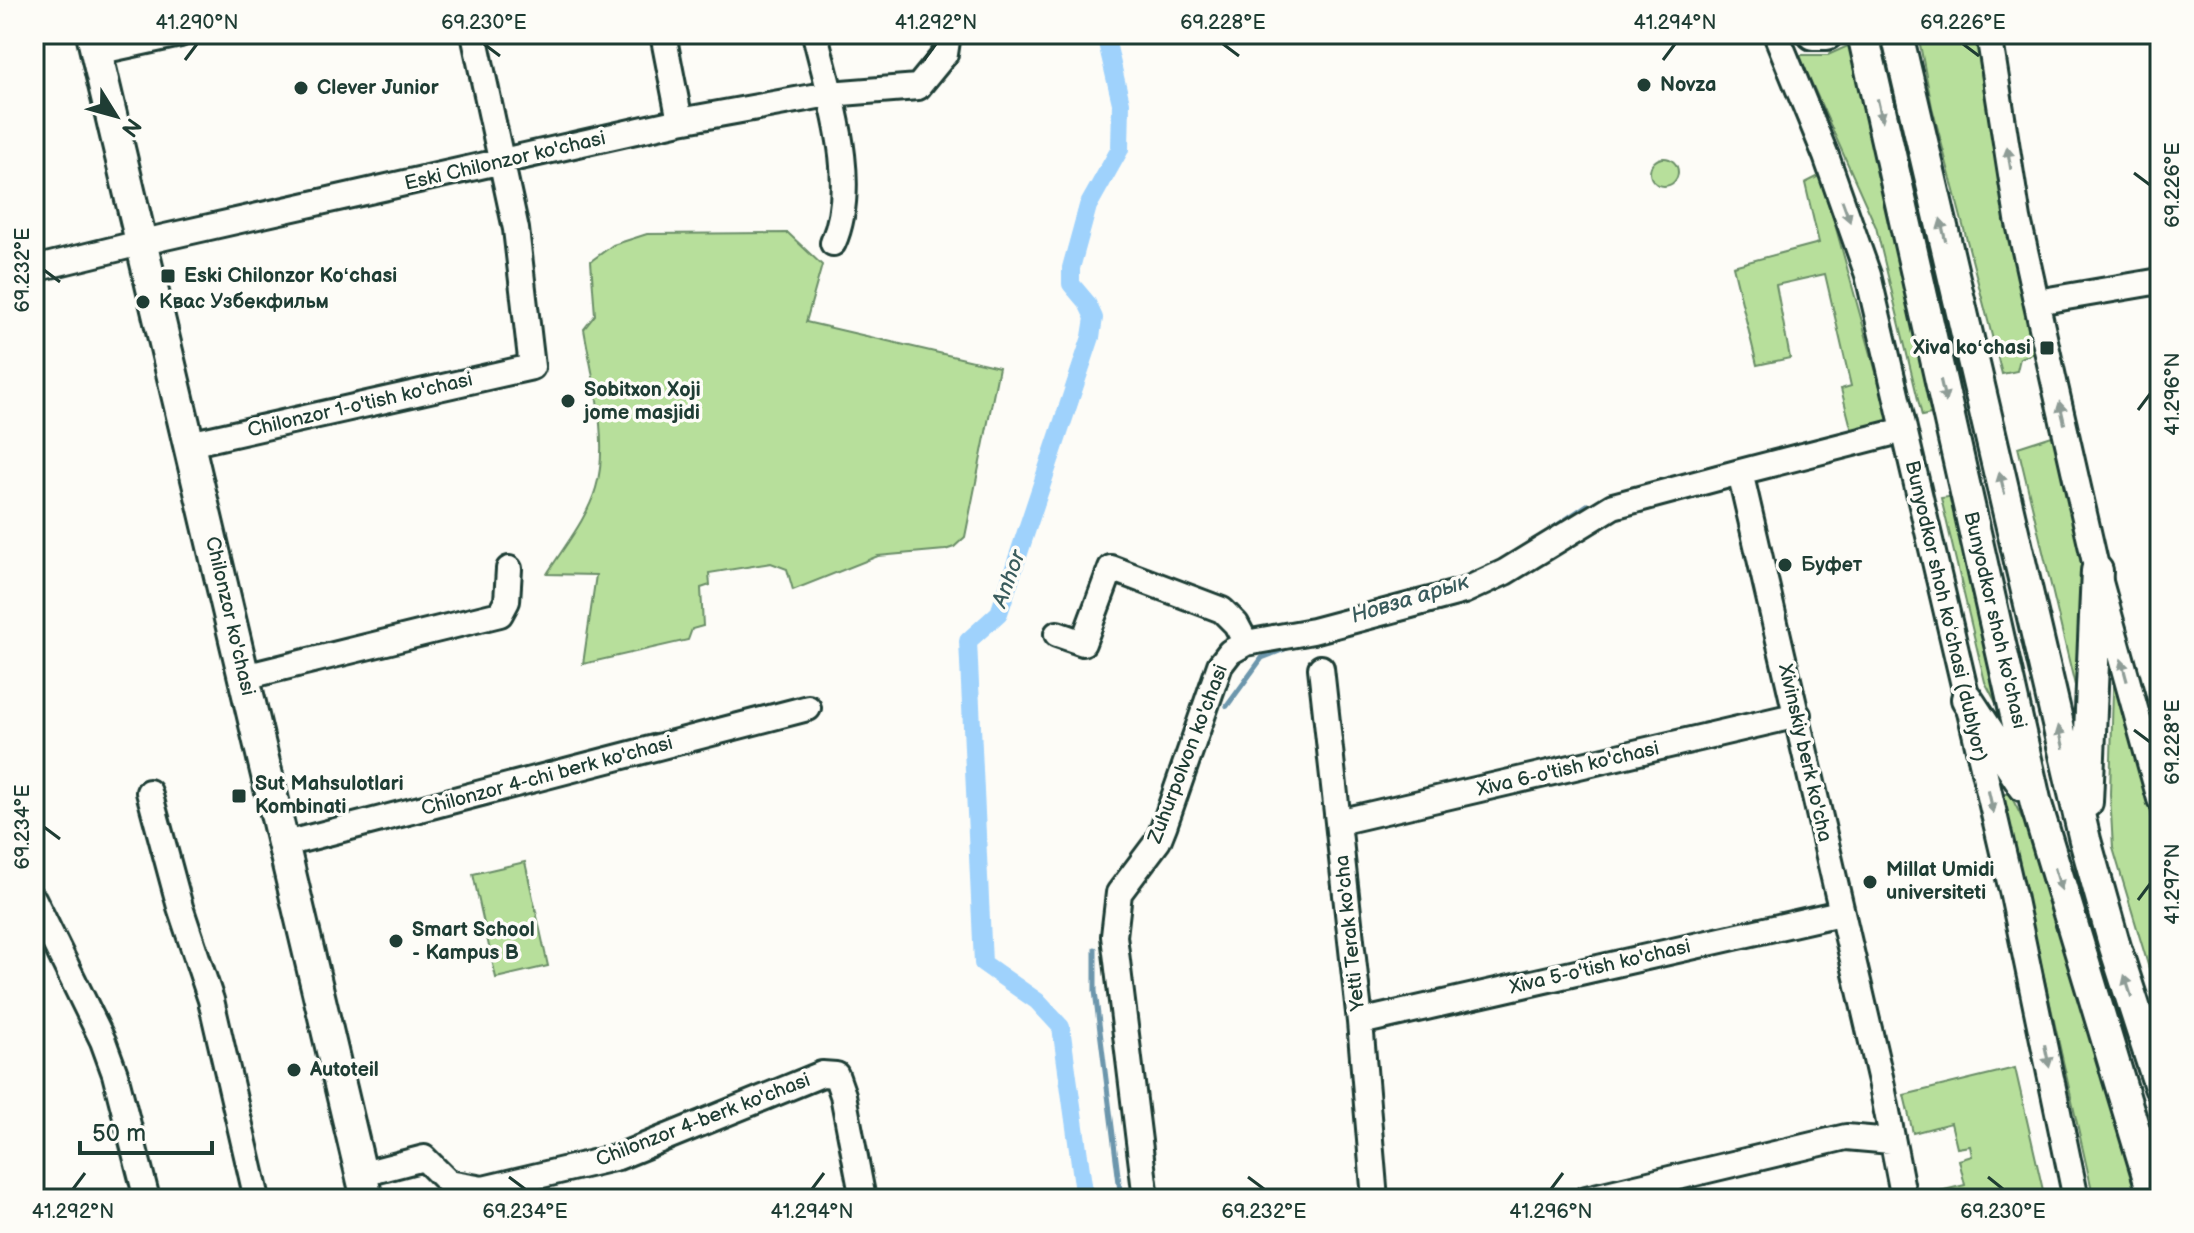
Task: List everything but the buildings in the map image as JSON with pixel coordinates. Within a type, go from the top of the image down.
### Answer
[{"type":"main road","points":[[1813,34],[1827,34]]},
{"type":"main road","name":"Bunyodkor shoh ko'chasi","points":[[1863,34],[2036,804],[2149,1190]]},
{"type":"main road","name":"Bunyodkor shoh ko'chasi","points":[[1897,34],[2085,840],[2160,1087]]},
{"type":"main road","name":"Chilonzor ko'chasi","points":[[94,43],[365,1186]]},
{"type":"main road","points":[[2085,840],[2097,571]]},
{"type":"main road","points":[[1967,699],[2036,804]]},
{"type":"street","points":[[94,43],[180,34]]},
{"type":"street","points":[[474,34],[501,163]]},
{"type":"street","points":[[663,34],[680,121]]},
{"type":"street","points":[[815,34],[845,165],[839,231],[833,243]]},
{"type":"street","name":"Eski Chilonzor ko'chasi","points":[[34,269],[680,121],[829,94],[918,87],[945,54],[948,34]]},
{"type":"street","name":"Bunyodkor shoh koʻchasi (dublyor)","points":[[1776,34],[1868,275],[2013,895],[2076,1199]]},
{"type":"street","points":[[1989,34],[2018,219],[2097,571],[2160,799]]},
{"type":"street","name":"Chilonzor 1-o'tish ko'chasi","points":[[189,444],[532,367],[516,229],[501,163]]},
{"type":"street","points":[[2037,302],[2160,281]]},
{"type":"street","points":[[1740,472],[1904,430]]},
{"type":"street","name":"Zuhurpolvon ko'chasi","points":[[1146,1199],[1114,936],[1116,907],[1119,893],[1158,841],[1220,665],[1230,652],[1246,643],[1313,631],[1438,600],[1489,581],[1613,506],[1740,472]]},
{"type":"street","name":"Xivinskiy berk ko'cha","points":[[1740,472],[1881,1081],[1904,1199]]},
{"type":"street","points":[[1057,634],[1083,643],[1111,568],[1222,610],[1236,624],[1246,643]]},
{"type":"street","points":[[244,677],[500,614],[507,601],[509,569]]},
{"type":"street","name":"Yetti Terak ko'cha","points":[[1321,668],[1360,1022],[1375,1199]]},
{"type":"street","name":"Chilonzor 4-chi berk ko'chasi","points":[[285,844],[808,708]]},
{"type":"street","name":"Xiva 6-o'tish ko'chasi","points":[[1338,822],[1798,715]]},
{"type":"street","points":[[149,792],[180,907],[211,1000],[257,1199]]},
{"type":"street","points":[[34,900],[103,1041],[115,1074],[147,1199]]},
{"type":"street","name":"Xiva 5-o'tish ko'chasi","points":[[1360,1022],[1840,913]]},
{"type":"street","name":"Chilonzor 4-berk ko'chasi","points":[[365,1186],[424,1158],[449,1183],[483,1189],[618,1157],[822,1074],[836,1075],[843,1095],[863,1199]]},
{"type":"street","points":[[1586,1199],[1846,1137],[1891,1141]]},
{"type":"green space","points":[[1918,34],[1977,34],[1991,134],[2042,351],[2020,358],[2017,371],[2002,374],[1932,107]]},
{"type":"green space","points":[[1850,45],[1935,413],[1922,416],[1876,227],[1799,55],[1828,55]]},
{"type":"green space","points":[[1664,158],[1674,162],[1678,172],[1674,182],[1664,186],[1654,182],[1650,172],[1654,162]]},
{"type":"green space","points":[[1819,176],[1891,426],[1853,435],[1841,389],[1851,386],[1825,274],[1776,285],[1790,358],[1757,365],[1733,266],[1819,243],[1805,183]]},
{"type":"green space","points":[[788,233],[822,265],[806,322],[999,367],[965,537],[945,550],[878,556],[793,590],[787,569],[771,563],[709,573],[710,585],[701,588],[703,626],[692,629],[688,640],[583,664],[596,575],[547,574],[587,511],[600,470],[598,409],[584,329],[595,315],[591,261],[613,245],[647,234]]},
{"type":"green space","points":[[2058,434],[2084,539],[2083,719],[2018,447]]},
{"type":"green space","points":[[1955,496],[2004,718],[1985,682],[1941,498]]},
{"type":"green space","points":[[2114,655],[2160,852],[2160,1005],[2113,848],[2110,794]]},
{"type":"green space","points":[[2003,794],[2010,794],[2036,846],[2136,1188],[2135,1199],[2094,1199]]},
{"type":"green space","points":[[525,862],[548,966],[496,978],[473,874]]},
{"type":"green space","points":[[2015,1068],[2045,1199],[1924,1199],[1923,1195],[1965,1185],[1959,1160],[1972,1156],[1970,1146],[1957,1148],[1951,1123],[1913,1133],[1904,1095]]},
{"type":"waterway","name":"Anhor","points":[[1085,1199],[1061,1027],[1037,1001],[983,963],[968,641],[999,613],[1091,337],[1094,318],[1087,303],[1071,284],[1071,268],[1088,206],[1120,149],[1121,103],[1105,34]]},
{"type":"waterway","name":"Новза арык","points":[[1544,534],[1587,505]]},
{"type":"waterway","name":"Новза арык","points":[[1359,631],[1454,606]]},
{"type":"waterway","name":"Новза арык","points":[[1227,706],[1262,658],[1295,645]]},
{"type":"waterway","name":"Новза арык","points":[[1095,949],[1095,991],[1121,1199]]},
{"type":"place","name":"Novza","points":[[1644,85]]},
{"type":"place","name":"Clever Junior","points":[[301,88]]},
{"type":"place","name":"Eski Chilonzor Koʻchasi","points":[[168,276]]},
{"type":"place","name":"Квас Узбекфильм","points":[[143,302]]},
{"type":"place","name":"Xiva koʻchasi","points":[[2047,348]]},
{"type":"place","name":"Sobitxon Xoji jome masjidi","points":[[568,401]]},
{"type":"place","name":"Буфет","points":[[1785,565]]},
{"type":"place","name":"Sut Mahsulotlari Kombinati","points":[[239,796]]},
{"type":"place","name":"Millat Umidi universiteti","points":[[1870,882]]},
{"type":"place","name":"Smart School - Kampus B","points":[[396,941]]},
{"type":"place","name":"Autoteil","points":[[294,1070]]}]
